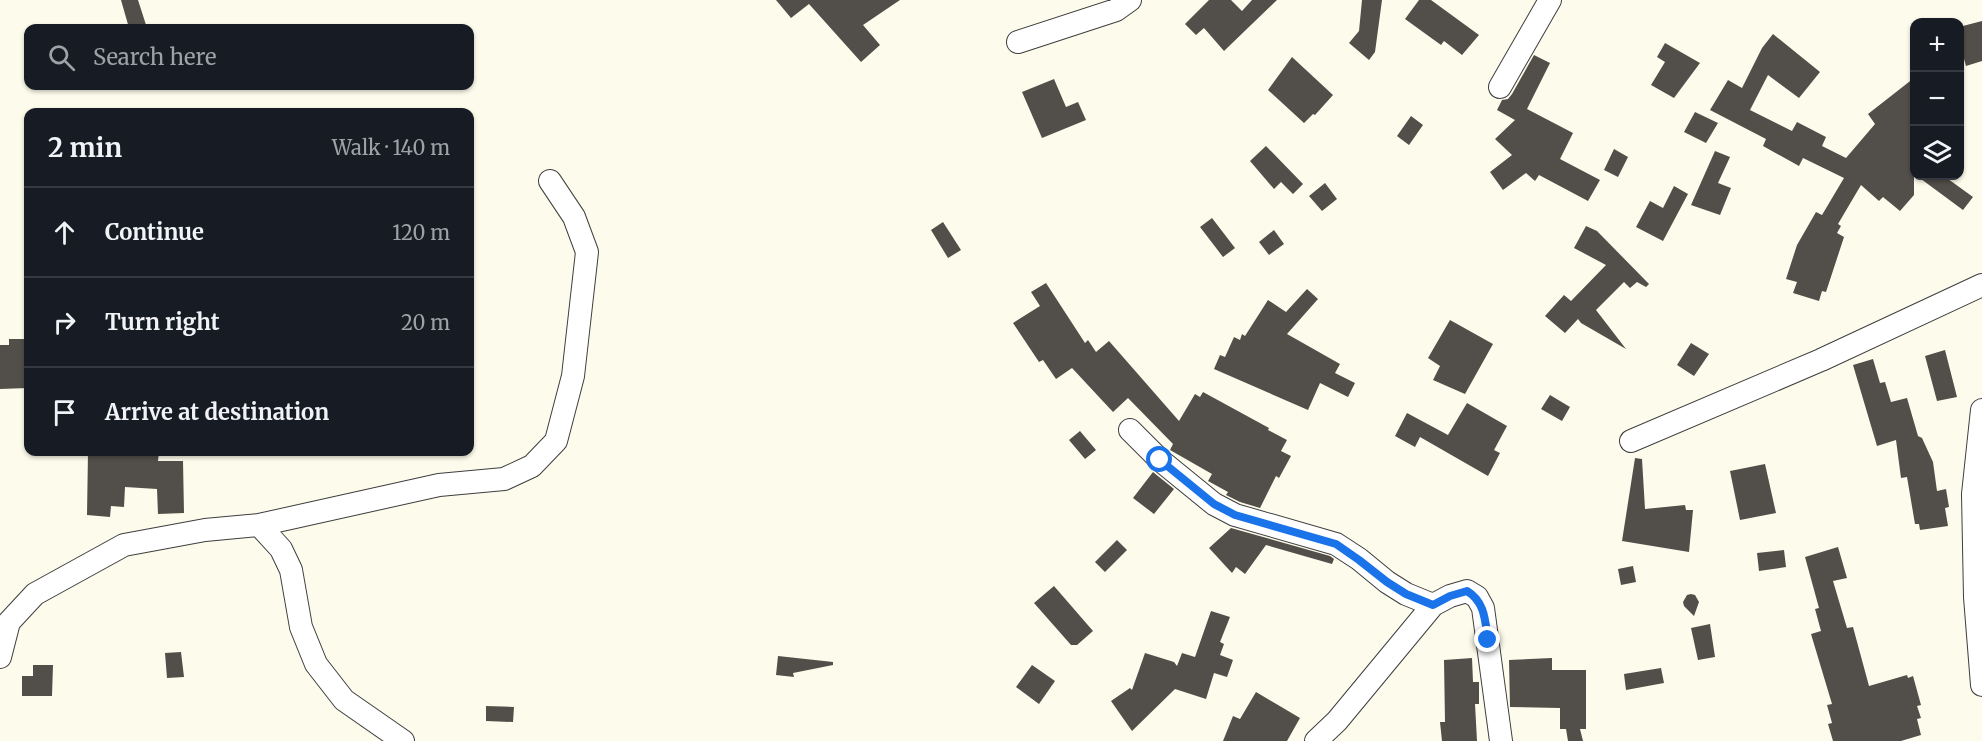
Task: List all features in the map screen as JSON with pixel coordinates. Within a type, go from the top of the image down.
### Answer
[{"type":"street","points":[[1017,42],[1116,10],[1130,0]]},
{"type":"street","points":[[1500,87],[1550,0]]},
{"type":"street","points":[[0,657],[9,622],[35,594],[124,545],[205,530],[259,525],[439,485],[504,479],[532,466],[556,441],[573,376],[587,252],[574,217],[550,181]]},
{"type":"street","points":[[1631,441],[1821,360],[1982,285]]},
{"type":"street","points":[[1982,410],[1973,494],[1975,597],[1982,685]]},
{"type":"street","points":[[1130,430],[1160,460],[1214,504],[1235,515],[1336,544],[1406,594],[1433,605]]},
{"type":"street","points":[[259,525],[281,549],[291,570],[301,627],[316,664],[344,700],[403,741]]},
{"type":"street","points":[[1316,741],[1337,721],[1433,605],[1450,596],[1467,591],[1477,597],[1483,608],[1501,741]]},
{"type":"building","points":[[121,0],[138,0],[146,24],[128,24]]},
{"type":"building","points":[[776,0],[900,0],[863,25],[880,45],[861,62],[809,4],[791,18]]},
{"type":"building","points":[[1209,0],[1231,0],[1242,11],[1252,0],[1277,0],[1224,51],[1204,28],[1196,35],[1185,24]]},
{"type":"building","points":[[1362,0],[1382,0],[1375,52],[1369,60],[1349,43],[1359,31]]},
{"type":"building","points":[[1419,0],[1431,0],[1479,35],[1462,55],[1444,41],[1441,45],[1405,19]]},
{"type":"building","points":[[1982,21],[1982,61],[1966,66],[1964,59],[1964,26]]},
{"type":"building","points":[[1773,34],[1820,72],[1799,98],[1768,75],[1750,110],[1792,131],[1797,122],[1826,137],[1822,146],[1846,158],[1875,124],[1868,114],[1910,81],[1910,180],[1914,180],[1914,195],[1900,211],[1883,197],[1879,201],[1861,185],[1838,224],[1841,226],[1837,233],[1844,237],[1826,292],[1822,291],[1819,301],[1793,293],[1797,282],[1786,279],[1797,245],[1816,212],[1822,215],[1844,178],[1803,158],[1799,166],[1763,146],[1766,139],[1710,110],[1728,80],[1742,88],[1762,48]]},
{"type":"building","points":[[1665,43],[1700,63],[1674,98],[1651,85],[1665,62],[1657,57]]},
{"type":"building","points":[[1534,55],[1550,63],[1527,109],[1573,133],[1560,159],[1600,180],[1588,201],[1539,175],[1535,181],[1526,173],[1503,190],[1490,172],[1512,155],[1495,139],[1515,120],[1497,110],[1502,100],[1508,99],[1512,94]]},
{"type":"building","points":[[1292,57],[1333,95],[1315,115],[1313,114],[1304,123],[1268,90]]},
{"type":"building","points":[[1054,79],[1066,107],[1078,102],[1086,120],[1042,138],[1022,92]]},
{"type":"building","points":[[1695,112],[1718,123],[1706,143],[1684,132]]},
{"type":"building","points":[[1411,116],[1423,125],[1409,145],[1397,136]]},
{"type":"building","points":[[1266,146],[1303,184],[1293,194],[1281,182],[1274,189],[1250,161]]},
{"type":"building","points":[[1614,149],[1628,157],[1618,177],[1604,170]]},
{"type":"building","points":[[1715,151],[1730,157],[1718,183],[1731,188],[1720,215],[1691,205]]},
{"type":"building","points":[[1922,180],[1950,180],[1973,197],[1963,210]]},
{"type":"building","points":[[1325,183],[1337,199],[1322,211],[1309,196]]},
{"type":"building","points":[[1674,186],[1688,194],[1663,241],[1636,227],[1650,201],[1663,208]]},
{"type":"building","points":[[1212,218],[1235,248],[1223,257],[1200,227]]},
{"type":"building","points":[[943,222],[961,250],[948,258],[931,230]]},
{"type":"building","points":[[1586,226],[1597,231],[1649,284],[1646,287],[1637,282],[1630,288],[1624,282],[1596,310],[1626,349],[1581,323],[1578,319],[1565,333],[1545,316],[1564,295],[1571,301],[1606,265],[1574,248]]},
{"type":"building","points":[[1274,230],[1284,244],[1269,255],[1259,242]]},
{"type":"building","points":[[1046,283],[1085,343],[1088,340],[1096,352],[1109,341],[1179,421],[1195,394],[1200,397],[1203,392],[1287,440],[1281,451],[1291,456],[1279,478],[1276,476],[1260,508],[1226,495],[1228,492],[1208,481],[1212,474],[1170,450],[1173,444],[1128,398],[1113,412],[1072,368],[1056,379],[1043,360],[1039,362],[1013,323],[1040,306],[1031,292]]},
{"type":"building","points":[[1307,289],[1318,299],[1287,334],[1340,364],[1335,373],[1355,383],[1348,397],[1320,383],[1308,410],[1214,369],[1220,355],[1225,357],[1234,337],[1240,340],[1242,334],[1245,336],[1268,300],[1286,312]]},
{"type":"building","points":[[1450,320],[1493,344],[1465,394],[1433,380],[1440,366],[1428,358]]},
{"type":"building","points":[[9,339],[24,339],[24,388],[0,389],[0,345],[9,345]]},
{"type":"building","points":[[1691,343],[1709,354],[1694,376],[1677,365]]},
{"type":"building","points":[[1945,350],[1957,397],[1937,401],[1925,356]]},
{"type":"building","points":[[1873,359],[1880,383],[1885,382],[1891,402],[1907,398],[1918,436],[1922,438],[1933,462],[1937,491],[1946,489],[1949,507],[1945,508],[1948,526],[1920,530],[1919,524],[1915,524],[1907,477],[1901,478],[1896,440],[1877,446],[1853,365]]},
{"type":"building","points":[[1550,395],[1570,407],[1562,421],[1541,409]]},
{"type":"building","points":[[1467,403],[1507,426],[1494,450],[1500,453],[1488,476],[1420,437],[1415,447],[1395,436],[1407,413],[1448,435]]},
{"type":"building","points":[[1080,431],[1096,450],[1085,459],[1069,440]]},
{"type":"building","points":[[88,456],[159,456],[158,461],[183,461],[184,513],[158,514],[157,489],[125,487],[124,507],[111,506],[110,517],[87,515]]},
{"type":"building","points":[[1635,458],[1642,459],[1645,509],[1685,505],[1686,510],[1693,510],[1689,552],[1622,541]]},
{"type":"building","points":[[1765,464],[1776,513],[1740,520],[1730,471]]},
{"type":"building","points":[[1153,472],[1174,489],[1154,514],[1133,498]]},
{"type":"building","points":[[1231,528],[1334,559],[1332,564],[1266,545],[1245,574],[1236,567],[1232,573],[1209,548]]},
{"type":"building","points":[[1117,540],[1127,550],[1105,572],[1095,562]]},
{"type":"building","points":[[1838,547],[1847,578],[1833,581],[1847,628],[1853,627],[1869,686],[1907,675],[1908,678],[1913,676],[1921,705],[1917,706],[1921,718],[1917,719],[1921,735],[1901,741],[1833,741],[1828,724],[1832,723],[1827,705],[1832,704],[1811,634],[1821,631],[1815,609],[1819,608],[1805,557]]},
{"type":"building","points":[[1784,550],[1786,567],[1759,571],[1757,553]]},
{"type":"building","points":[[1633,566],[1636,582],[1621,585],[1618,569]]},
{"type":"building","points":[[1054,586],[1093,631],[1077,645],[1071,645],[1034,603]]},
{"type":"building","points":[[1687,595],[1695,595],[1699,602],[1694,616],[1683,602]]},
{"type":"building","points":[[1211,611],[1230,617],[1220,642],[1224,644],[1220,655],[1233,660],[1227,677],[1214,673],[1206,699],[1175,689],[1132,731],[1111,701],[1130,688],[1132,690],[1145,653],[1174,662],[1177,666],[1182,653],[1195,657]]},
{"type":"building","points":[[1710,624],[1715,657],[1698,660],[1691,628]]},
{"type":"building","points":[[181,652],[184,677],[167,678],[165,653]]},
{"type":"building","points":[[778,656],[833,662],[833,665],[793,673],[794,677],[776,675]]},
{"type":"building","points":[[1472,658],[1473,682],[1479,682],[1479,704],[1475,704],[1477,741],[1442,741],[1440,722],[1445,722],[1444,660]]},
{"type":"building","points":[[1552,658],[1552,670],[1586,670],[1586,729],[1580,729],[1583,741],[1568,741],[1566,729],[1560,729],[1560,708],[1510,707],[1509,660]]},
{"type":"building","points":[[33,665],[53,665],[52,696],[22,696],[22,676],[33,676]]},
{"type":"building","points":[[1032,665],[1055,681],[1039,704],[1016,687]]},
{"type":"building","points":[[1661,668],[1664,683],[1626,690],[1624,674]]},
{"type":"building","points":[[1256,692],[1300,718],[1287,741],[1223,741],[1233,716],[1240,719]]},
{"type":"building","points":[[486,706],[514,707],[513,722],[486,721]]},
{"type":"route","points":[[1160,460],[1214,504],[1235,515],[1336,544],[1406,594],[1433,605],[1450,596],[1467,591],[1477,597],[1483,608],[1488,640]]}]
